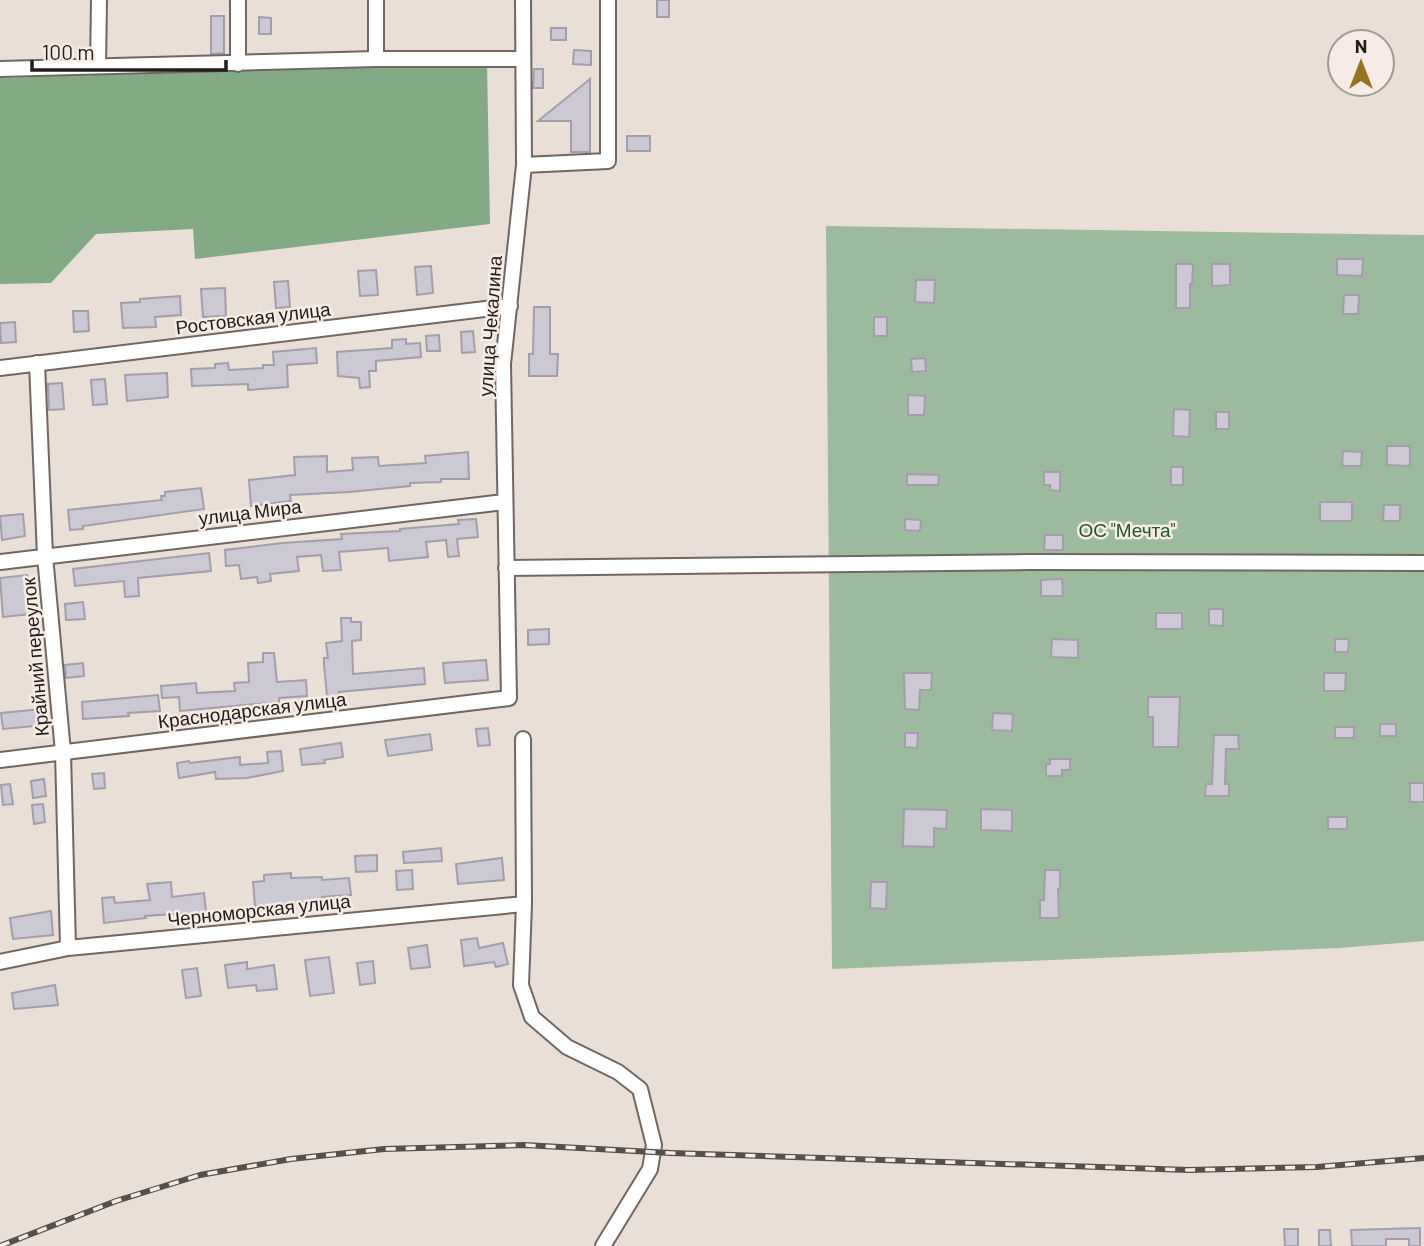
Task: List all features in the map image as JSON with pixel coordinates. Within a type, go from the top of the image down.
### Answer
[{"type":"street","points":[[98,66],[99,0]]},
{"type":"street","points":[[238,0],[238,64]]},
{"type":"street","points":[[376,0],[376,59]]},
{"type":"street","name":"улица Чекалина","points":[[509,698],[503,364],[524,165],[523,0]]},
{"type":"street","points":[[524,165],[608,161],[608,0]]},
{"type":"street","points":[[0,69],[376,59],[523,59]]},
{"type":"street","name":"Ростовская улица","points":[[0,368],[510,306]]},
{"type":"street","name":"Крайний переулок","points":[[37,363],[45,556],[62,752],[68,948]]},
{"type":"street","name":"улица Мира","points":[[0,562],[504,502]]},
{"type":"street","points":[[506,568],[1029,562],[1424,563]]},
{"type":"street","name":"Краснодарская улица","points":[[0,760],[509,698]]},
{"type":"street","points":[[523,739],[524,904],[521,985],[532,1017],[567,1047],[618,1072],[639,1088],[653,1138],[650,1169],[603,1246]]},
{"type":"street","name":"Черноморская улица","points":[[0,962],[68,948],[524,904]]},
{"type":"green space","points":[[487,63],[490,224],[195,259],[193,229],[96,234],[51,283],[0,284],[0,78]]},
{"type":"green space","name":"ОС \"Мечта\"","points":[[826,226],[1424,235],[1424,941],[1339,948],[832,969]]},
{"type":"building","points":[[657,0],[669,0],[669,17],[657,17]]},
{"type":"building","points":[[211,16],[224,16],[224,53],[211,54]]},
{"type":"building","points":[[259,17],[271,18],[271,34],[259,34]]},
{"type":"building","points":[[551,28],[566,28],[566,40],[551,40]]},
{"type":"building","points":[[574,50],[591,51],[591,65],[573,64]]},
{"type":"building","points":[[534,69],[543,69],[543,88],[533,88]]},
{"type":"building","points":[[590,79],[590,152],[571,152],[571,121],[538,121]]},
{"type":"building","points":[[627,136],[650,136],[650,151],[627,151]]},
{"type":"building","points":[[1337,259],[1363,259],[1362,276],[1337,275]]},
{"type":"building","points":[[1176,264],[1193,264],[1190,308],[1176,308]]},
{"type":"building","points":[[1212,264],[1230,264],[1230,285],[1212,286]]},
{"type":"building","points":[[431,266],[433,293],[417,295],[415,267]]},
{"type":"building","points":[[376,270],[378,295],[360,296],[358,271]]},
{"type":"building","points":[[916,280],[935,280],[934,303],[915,302]]},
{"type":"building","points":[[288,281],[290,307],[276,308],[274,282]]},
{"type":"building","points":[[225,288],[226,316],[203,317],[201,289]]},
{"type":"building","points":[[1344,295],[1359,295],[1358,314],[1343,314]]},
{"type":"building","points":[[180,296],[181,315],[155,317],[156,327],[123,328],[121,303]]},
{"type":"building","points":[[534,307],[550,307],[550,354],[558,354],[557,376],[529,376],[529,354],[533,354]]},
{"type":"building","points":[[73,311],[88,311],[89,331],[74,332]]},
{"type":"building","points":[[874,317],[887,317],[887,336],[874,336]]},
{"type":"building","points":[[15,322],[16,342],[1,343],[0,323]]},
{"type":"building","points":[[473,331],[475,352],[462,353],[461,332]]},
{"type":"building","points":[[439,335],[440,351],[427,351],[426,336]]},
{"type":"building","points":[[406,339],[406,344],[420,343],[421,357],[376,361],[376,371],[369,371],[370,387],[360,388],[359,378],[338,376],[337,352],[392,348],[392,340]]},
{"type":"building","points":[[316,348],[317,363],[287,365],[288,387],[248,390],[248,384],[192,386],[191,369],[215,368],[215,364],[228,363],[229,370],[263,368],[263,365],[274,365],[273,352]]},
{"type":"building","points":[[925,358],[926,371],[912,372],[911,359]]},
{"type":"building","points":[[167,373],[168,397],[127,401],[125,375]]},
{"type":"building","points":[[105,379],[107,404],[93,405],[91,380]]},
{"type":"building","points":[[62,383],[64,409],[49,410],[48,384]]},
{"type":"building","points":[[908,395],[925,396],[924,415],[908,415]]},
{"type":"building","points":[[1174,409],[1190,410],[1189,437],[1173,436]]},
{"type":"building","points":[[1216,412],[1229,412],[1229,429],[1216,429]]},
{"type":"building","points":[[1387,446],[1410,446],[1410,466],[1387,465]]},
{"type":"building","points":[[1343,451],[1362,452],[1361,466],[1342,466]]},
{"type":"building","points":[[468,452],[469,479],[441,479],[441,482],[410,483],[410,486],[290,495],[291,501],[251,506],[249,480],[295,475],[294,457],[327,456],[327,472],[353,470],[352,458],[378,457],[379,466],[426,463],[425,456]]},
{"type":"building","points":[[1171,467],[1183,467],[1183,485],[1171,485]]},
{"type":"building","points":[[1044,472],[1060,472],[1060,491],[1050,490],[1050,485],[1044,485]]},
{"type":"building","points":[[907,474],[939,475],[938,485],[907,485]]},
{"type":"building","points":[[201,488],[204,509],[70,530],[68,510],[162,500],[161,496],[165,496],[165,492]]},
{"type":"building","points":[[1320,502],[1352,502],[1352,521],[1320,521]]},
{"type":"building","points":[[1384,505],[1400,505],[1400,521],[1383,521]]},
{"type":"building","points":[[23,514],[25,536],[2,540],[0,516]]},
{"type":"building","points":[[476,519],[478,537],[457,539],[459,556],[448,557],[446,540],[426,542],[428,557],[389,561],[388,548],[339,552],[341,570],[323,571],[321,555],[297,557],[299,571],[270,574],[271,581],[258,583],[257,577],[241,579],[239,565],[226,566],[225,550],[342,539],[341,534],[400,531],[459,524],[458,520]]},
{"type":"building","points":[[905,519],[921,520],[920,531],[905,530]]},
{"type":"building","points":[[1045,535],[1063,535],[1063,550],[1044,550]]},
{"type":"building","points":[[209,553],[211,571],[138,578],[139,596],[125,597],[124,581],[75,586],[73,569]]},
{"type":"building","points":[[27,575],[31,614],[3,617],[0,578]]},
{"type":"building","points":[[1062,579],[1063,596],[1041,596],[1041,580]]},
{"type":"building","points":[[83,602],[85,619],[66,620],[65,604]]},
{"type":"building","points":[[1209,609],[1223,609],[1223,626],[1209,625]]},
{"type":"building","points":[[1156,613],[1182,613],[1182,629],[1156,629]]},
{"type":"building","points":[[341,618],[361,622],[361,640],[352,641],[353,674],[424,668],[425,684],[339,692],[339,696],[327,697],[324,664],[324,658],[328,658],[326,643],[342,641]]},
{"type":"building","points":[[549,629],[549,644],[528,645],[528,630]]},
{"type":"building","points":[[1052,639],[1078,640],[1078,658],[1051,657]]},
{"type":"building","points":[[1335,639],[1349,639],[1348,652],[1335,652]]},
{"type":"building","points":[[263,653],[274,653],[277,682],[306,680],[307,696],[279,698],[279,702],[180,711],[179,697],[162,698],[161,686],[196,683],[197,693],[235,691],[234,683],[249,682],[248,663],[263,662]]},
{"type":"building","points":[[486,660],[488,680],[445,683],[443,663]]},
{"type":"building","points":[[83,663],[84,676],[66,678],[65,665]]},
{"type":"building","points":[[904,673],[932,673],[931,690],[920,690],[919,710],[905,709]]},
{"type":"building","points":[[1324,673],[1346,673],[1345,691],[1324,691]]},
{"type":"building","points":[[158,695],[160,711],[83,719],[82,702]]},
{"type":"building","points":[[1148,697],[1180,697],[1178,747],[1153,747],[1153,717],[1148,717]]},
{"type":"building","points":[[42,709],[44,725],[3,729],[1,713]]},
{"type":"building","points":[[993,713],[1013,714],[1012,731],[992,730]]},
{"type":"building","points":[[1380,724],[1396,724],[1396,736],[1380,736]]},
{"type":"building","points":[[1335,727],[1354,727],[1354,738],[1335,738]]},
{"type":"building","points":[[488,728],[490,745],[478,746],[476,729]]},
{"type":"building","points":[[905,733],[918,733],[917,748],[905,747]]},
{"type":"building","points":[[430,734],[432,750],[388,756],[385,740]]},
{"type":"building","points":[[1214,735],[1238,735],[1239,749],[1226,749],[1225,784],[1229,784],[1229,796],[1205,796],[1206,784],[1212,784]]},
{"type":"building","points":[[341,743],[343,757],[324,760],[325,763],[302,765],[300,749]]},
{"type":"building","points":[[281,751],[283,771],[247,778],[216,779],[215,772],[179,778],[177,763],[240,757],[240,765],[268,763],[267,752]]},
{"type":"building","points":[[1050,759],[1070,759],[1070,770],[1062,770],[1062,776],[1046,776],[1046,764],[1050,764]]},
{"type":"building","points":[[104,773],[105,788],[94,789],[92,774]]},
{"type":"building","points":[[44,779],[46,796],[33,798],[31,781]]},
{"type":"building","points":[[1410,783],[1424,783],[1424,802],[1410,802]]},
{"type":"building","points":[[10,784],[13,804],[3,805],[1,785]]},
{"type":"building","points":[[43,804],[45,822],[34,824],[32,805]]},
{"type":"building","points":[[904,809],[947,810],[946,829],[934,828],[934,847],[903,846]]},
{"type":"building","points":[[981,809],[1012,810],[1012,831],[981,830]]},
{"type":"building","points":[[1328,817],[1347,817],[1347,829],[1328,829]]},
{"type":"building","points":[[441,848],[442,861],[404,863],[403,852]]},
{"type":"building","points":[[377,855],[377,871],[356,872],[355,856]]},
{"type":"building","points":[[502,858],[504,880],[458,884],[456,864]]},
{"type":"building","points":[[412,870],[413,889],[397,890],[396,871]]},
{"type":"building","points":[[1045,870],[1060,870],[1059,918],[1040,918],[1040,900],[1044,900]]},
{"type":"building","points":[[291,873],[291,878],[349,878],[351,895],[322,897],[322,901],[255,906],[253,882],[264,881],[264,875]]},
{"type":"building","points":[[171,882],[172,897],[204,893],[206,912],[145,916],[146,918],[104,923],[102,898],[114,897],[115,903],[150,900],[147,884]]},
{"type":"building","points":[[871,882],[887,882],[886,909],[870,908]]},
{"type":"building","points":[[51,911],[53,935],[13,939],[10,918]]},
{"type":"building","points":[[477,938],[479,948],[503,943],[508,964],[496,967],[494,962],[464,966],[461,940]]},
{"type":"building","points":[[427,945],[430,967],[411,969],[408,948]]},
{"type":"building","points":[[329,957],[334,993],[310,996],[305,960]]},
{"type":"building","points":[[373,961],[375,983],[360,985],[357,963]]},
{"type":"building","points":[[247,962],[247,969],[274,965],[277,989],[257,991],[256,985],[228,988],[225,965]]},
{"type":"building","points":[[197,968],[201,996],[186,998],[182,970]]},
{"type":"building","points":[[55,985],[58,1005],[14,1009],[12,993]]},
{"type":"building","points":[[1420,1228],[1420,1246],[1409,1246],[1409,1239],[1386,1239],[1386,1246],[1352,1246],[1351,1230]]},
{"type":"building","points":[[1284,1229],[1298,1229],[1298,1246],[1285,1246]]},
{"type":"building","points":[[1319,1230],[1330,1230],[1331,1246],[1319,1246]]},
{"type":"railway","points":[[0,1246],[116,1201],[200,1175],[291,1159],[384,1149],[524,1145],[671,1153],[1189,1170],[1317,1167],[1424,1158]]}]
